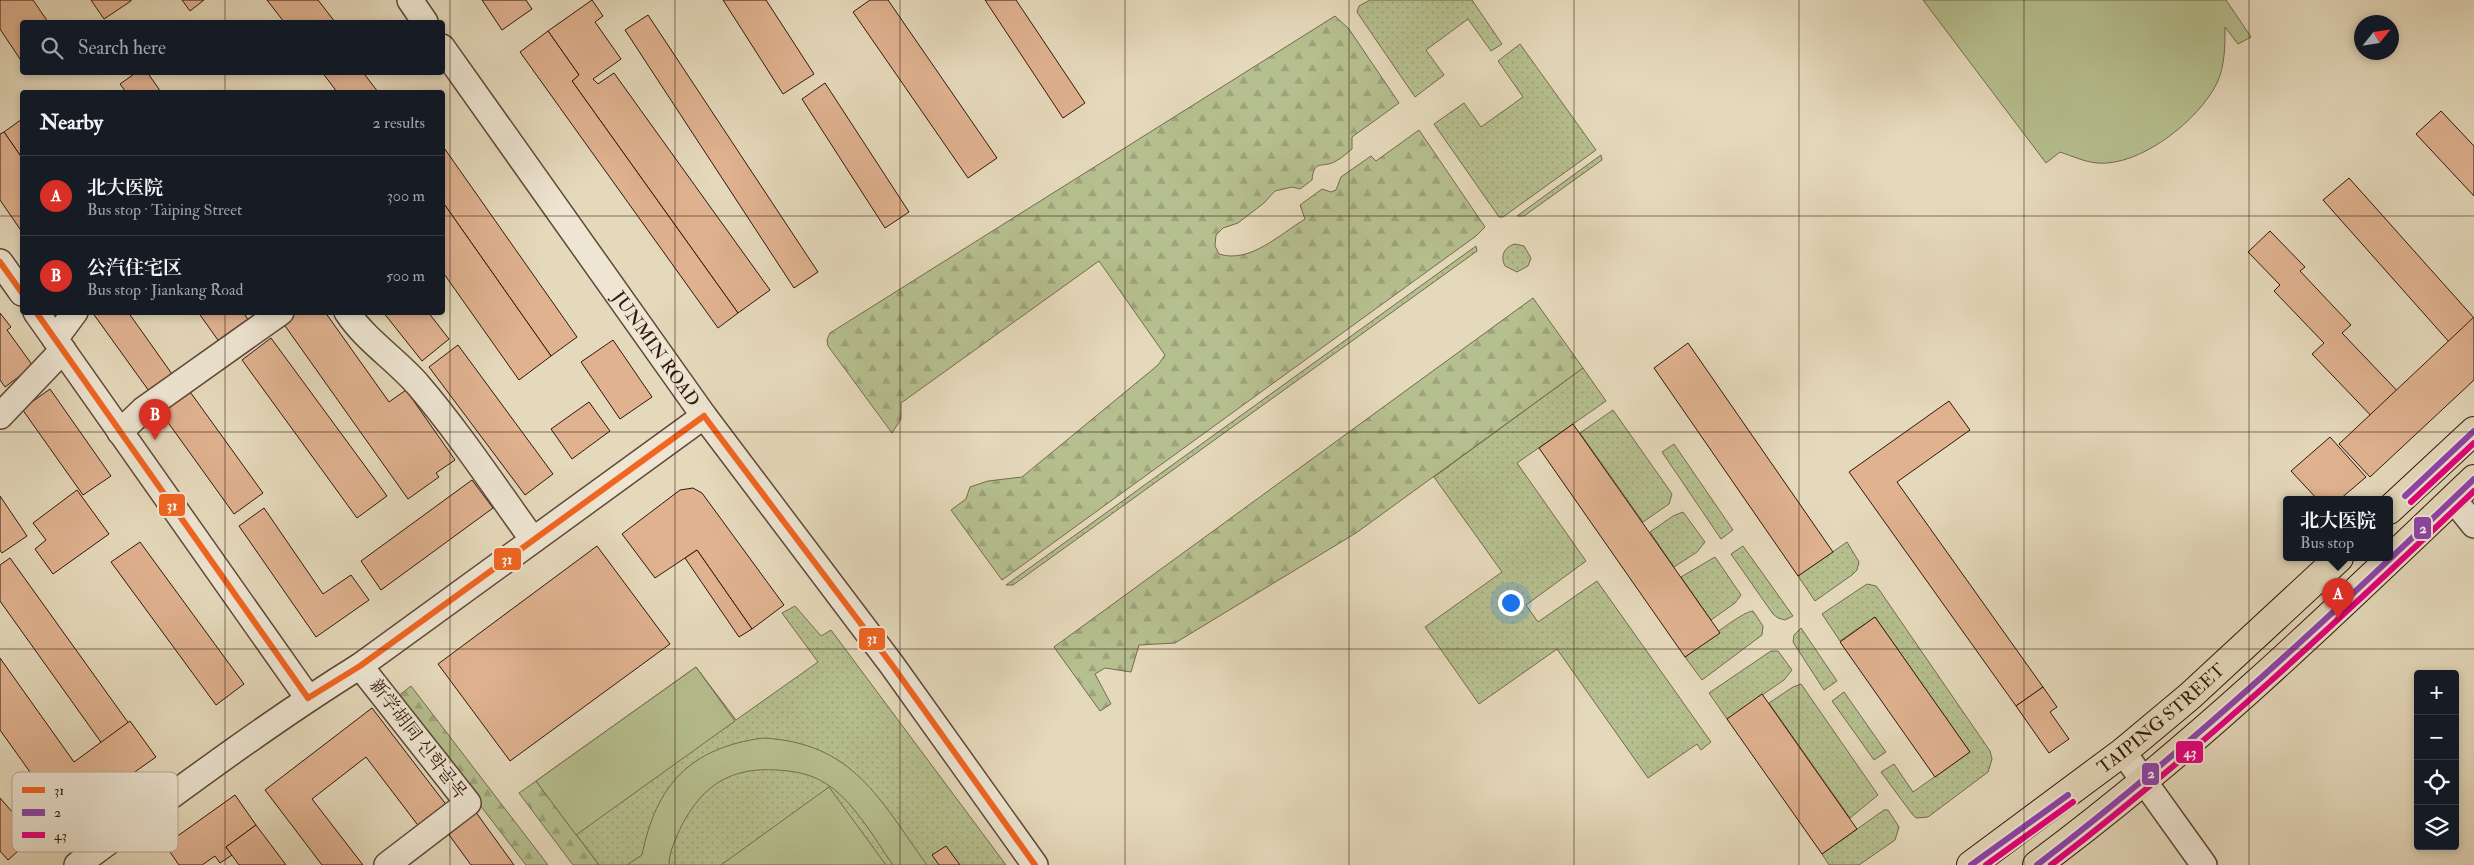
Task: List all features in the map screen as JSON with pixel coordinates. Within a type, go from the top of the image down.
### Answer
[{"type":"main road","points":[[2393,506],[2474,430]]},
{"type":"main road","name":"TAIPING STREET","points":[[2393,555],[2474,479]]},
{"type":"main road","name":"TAIPING STREET","points":[[1971,865],[2124,752],[2208,680],[2335,561]]},
{"type":"main road","name":"TAIPING STREET","points":[[2037,865],[2146,782],[2218,719],[2387,561]]},
{"type":"street","points":[[410,0],[424,20]]},
{"type":"street","name":"JUNMIN ROAD","points":[[445,51],[704,416],[892,665],[1035,865]]},
{"type":"street","points":[[0,262],[20,291]]},
{"type":"street","points":[[38,315],[308,698]]},
{"type":"street","points":[[0,416],[59,345],[74,315]]},
{"type":"street","points":[[120,432],[143,410],[277,315]]},
{"type":"street","points":[[349,315],[364,334],[393,359],[418,385],[533,540]]},
{"type":"street","points":[[178,792],[308,698],[360,666],[704,416]]},
{"type":"street","points":[[2453,499],[2474,525]]},
{"type":"street","name":"新学胡同 신학골목","points":[[360,666],[468,803],[387,865]]},
{"type":"street","points":[[2124,752],[2204,865]]},
{"type":"street","points":[[77,865],[95,852]]},
{"type":"green space","points":[[1370,0],[1472,0],[1502,44],[1491,51],[1468,19],[1426,50],[1444,75],[1415,97],[1357,12],[1359,6]]},
{"type":"green space","points":[[1923,0],[2226,0],[2251,37],[2238,44],[2225,27],[2225,49],[2222,70],[2217,83],[2197,112],[2182,126],[2149,149],[2114,162],[2097,163],[2060,152],[2046,163]]},
{"type":"green space","points":[[1335,16],[1349,29],[1399,103],[1352,137],[1352,149],[1342,157],[1331,163],[1317,166],[1312,180],[1300,189],[1292,187],[1275,191],[1264,203],[1238,223],[1223,228],[1216,235],[1215,246],[1219,254],[1242,255],[1264,246],[1305,219],[1300,205],[1322,189],[1331,192],[1336,190],[1341,177],[1371,156],[1376,161],[1419,130],[1485,227],[1476,236],[1002,580],[951,510],[966,499],[970,487],[988,481],[1022,477],[1158,365],[1165,355],[1099,261],[901,403],[901,419],[892,433],[828,346],[827,340],[830,333]]},
{"type":"green space","points":[[1520,44],[1596,150],[1503,217],[1499,217],[1434,124],[1464,103],[1481,127],[1523,97],[1498,61]]},
{"type":"green space","points":[[1601,155],[1602,160],[1524,216],[1517,216]]},
{"type":"green space","points":[[1515,244],[1524,246],[1531,258],[1528,266],[1517,272],[1505,266],[1503,259],[1504,252],[1508,247]]},
{"type":"green space","points":[[1476,246],[1477,251],[1013,585],[1006,585]]},
{"type":"green space","points":[[1533,298],[1583,368],[1356,533],[1175,643],[1139,645],[1131,672],[1105,668],[1095,674],[1111,704],[1100,711],[1054,647]]},
{"type":"green space","points":[[1583,368],[1606,401],[1517,463],[1586,561],[1526,605],[1538,622],[1597,581],[1711,742],[1701,750],[1697,744],[1648,778],[1557,649],[1479,704],[1425,627],[1502,572],[1434,477]]},
{"type":"green space","points":[[1613,410],[1672,494],[1669,504],[1643,522],[1580,433]]},
{"type":"green space","points":[[1674,444],[1733,530],[1721,539],[1662,452]]},
{"type":"green space","points":[[1683,512],[1705,542],[1697,552],[1674,567],[1650,532],[1673,516]]},
{"type":"green space","points":[[1847,542],[1859,562],[1857,570],[1815,601],[1798,576]]},
{"type":"green space","points":[[1743,546],[1793,616],[1785,620],[1773,614],[1731,554]]},
{"type":"green space","points":[[1715,557],[1741,595],[1735,603],[1711,620],[1681,577]]},
{"type":"green space","points":[[1867,584],[1876,586],[1880,591],[1990,751],[1992,759],[1988,772],[1928,817],[1916,818],[1881,772],[1894,764],[1913,792],[1970,752],[1875,617],[1840,641],[1822,614]]},
{"type":"green space","points":[[795,606],[821,636],[831,630],[1006,865],[599,865],[536,781],[696,667],[736,720],[818,662],[782,613]]},
{"type":"green space","points":[[1753,611],[1763,626],[1762,635],[1702,680],[1685,657],[1730,623]]},
{"type":"green space","points":[[1801,628],[1837,681],[1824,690],[1793,642],[1794,635]]},
{"type":"green space","points":[[1771,651],[1778,651],[1792,670],[1784,680],[1727,719],[1709,693]]},
{"type":"green space","points":[[696,667],[735,721],[576,835],[536,781]]},
{"type":"green space","points":[[1801,684],[1878,795],[1850,818],[1769,703],[1793,687]]},
{"type":"green space","points":[[411,686],[548,865],[526,865],[397,697]]},
{"type":"green space","points":[[1844,692],[1886,752],[1874,760],[1832,701]]},
{"type":"green space","points":[[763,738],[794,742],[820,751],[842,763],[878,797],[927,865],[893,865],[854,809],[835,790],[820,780],[796,772],[761,770],[746,772],[720,781],[699,799],[677,834],[669,865],[627,865],[642,855],[648,830],[657,809],[667,790],[680,774],[696,761],[715,751],[737,743]]},
{"type":"green space","points":[[536,781],[599,865],[573,865],[519,793]]},
{"type":"green space","points":[[829,787],[886,865],[721,865]]},
{"type":"green space","points":[[1884,810],[1888,810],[1899,827],[1895,840],[1859,865],[1829,865],[1822,854]]},
{"type":"building","points":[[0,0],[33,0],[47,20],[20,20],[20,59],[0,29]]},
{"type":"building","points":[[91,0],[131,0],[131,1],[104,19]]},
{"type":"building","points":[[182,0],[204,0],[190,11]]},
{"type":"building","points":[[267,0],[318,0],[333,20],[282,20]]},
{"type":"building","points":[[482,0],[526,0],[532,9],[502,30]]},
{"type":"building","points":[[592,0],[603,16],[595,22],[621,59],[593,79],[598,84],[614,73],[770,290],[738,313],[572,81],[579,75],[548,31]]},
{"type":"building","points":[[723,0],[766,0],[814,74],[783,94]]},
{"type":"building","points":[[870,0],[888,0],[997,158],[968,178],[853,12]]},
{"type":"building","points":[[985,0],[1016,0],[1085,103],[1063,118]]},
{"type":"building","points":[[648,15],[818,272],[794,288],[625,30]]},
{"type":"building","points":[[548,31],[579,75],[572,81],[738,313],[718,328],[520,52]]},
{"type":"building","points":[[133,75],[149,75],[160,90],[124,90],[120,84]]},
{"type":"building","points":[[324,75],[365,75],[376,90],[336,90]]},
{"type":"building","points":[[825,83],[909,212],[885,228],[802,99]]},
{"type":"building","points":[[2441,111],[2474,146],[2474,196],[2416,134]]},
{"type":"building","points":[[20,120],[20,155],[4,132]]},
{"type":"building","points":[[4,132],[20,155],[20,229],[0,200],[0,134]]},
{"type":"building","points":[[445,149],[577,337],[551,356],[445,205]]},
{"type":"building","points":[[2349,178],[2474,318],[2474,370],[2323,200]]},
{"type":"building","points":[[445,205],[551,356],[519,380],[445,275]]},
{"type":"building","points":[[2270,231],[2305,267],[2300,271],[2351,325],[2342,333],[2426,421],[2400,446],[2312,354],[2324,343],[2274,291],[2280,285],[2248,252]]},
{"type":"building","points":[[0,313],[11,327],[7,330],[33,366],[5,387],[0,380]]},
{"type":"building","points":[[94,315],[130,315],[172,374],[149,391]]},
{"type":"building","points":[[200,315],[245,315],[249,321],[220,343]]},
{"type":"building","points":[[293,315],[327,315],[389,402],[406,390],[455,460],[436,473],[439,477],[408,499],[283,323]]},
{"type":"building","points":[[385,315],[430,315],[449,339],[422,361]]},
{"type":"building","points":[[2474,317],[2474,380],[2370,477],[2339,444]]},
{"type":"building","points":[[271,338],[387,496],[357,518],[242,360]]},
{"type":"building","points":[[613,340],[652,397],[620,419],[581,362]]},
{"type":"building","points":[[1688,343],[1833,552],[1798,576],[1654,368]]},
{"type":"building","points":[[458,345],[553,474],[525,495],[429,367]]},
{"type":"building","points":[[50,389],[111,476],[83,495],[22,409]]},
{"type":"building","points":[[188,389],[263,493],[234,514],[159,410]]},
{"type":"building","points":[[1949,401],[1970,430],[1897,482],[2043,687],[2016,706],[1849,472]]},
{"type":"building","points":[[589,402],[610,431],[572,459],[551,429]]},
{"type":"building","points":[[1573,424],[1720,633],[1685,657],[1539,448]]},
{"type":"building","points":[[2330,437],[2366,477],[2344,496],[2314,496],[2291,471]]},
{"type":"building","points":[[472,480],[493,508],[381,590],[361,561]]},
{"type":"building","points":[[693,488],[702,493],[784,605],[752,629],[697,550],[655,578],[622,534],[680,490]]},
{"type":"building","points":[[77,490],[109,534],[53,574],[35,549],[46,540],[33,523]]},
{"type":"building","points":[[0,496],[27,536],[2,553],[0,550]]},
{"type":"building","points":[[264,508],[323,594],[351,575],[369,600],[316,637],[239,526]]},
{"type":"building","points":[[140,542],[244,684],[216,705],[111,562]]},
{"type":"building","points":[[597,546],[670,644],[510,761],[438,664]]},
{"type":"building","points":[[697,550],[752,629],[739,637],[685,558]]},
{"type":"building","points":[[10,558],[150,753],[124,772],[122,772],[0,601],[0,565]]},
{"type":"building","points":[[1875,617],[1970,752],[1935,777],[1840,642]]},
{"type":"building","points":[[0,658],[74,762],[130,721],[156,757],[135,772],[30,772],[0,730]]},
{"type":"building","points":[[2043,687],[2057,707],[2050,712],[2069,739],[2049,753],[2016,706]]},
{"type":"building","points":[[1762,694],[1857,829],[1822,854],[1727,719]]},
{"type":"building","points":[[372,708],[448,807],[420,828],[366,757],[312,799],[363,865],[322,865],[265,790]]},
{"type":"building","points":[[235,795],[256,825],[226,847],[232,855],[220,863],[215,856],[202,865],[179,865],[170,852],[178,852],[178,836]]},
{"type":"building","points":[[0,798],[12,812],[12,852],[17,852],[8,860],[0,851]]},
{"type":"building","points":[[475,811],[514,865],[471,865],[447,832]]},
{"type":"building","points":[[256,825],[286,865],[239,865],[226,847]]},
{"type":"building","points":[[946,846],[960,865],[939,865],[932,855]]},
{"type":"transit line","name":"31","points":[[0,262],[20,290]]},
{"type":"transit line","name":"31","points":[[38,315],[308,698]]},
{"type":"transit line","name":"31","points":[[704,416],[892,665],[1035,865]]},
{"type":"transit line","name":"31","points":[[308,698],[360,666],[704,416]]},
{"type":"transit line","name":"2","points":[[2405,496],[2474,431]]},
{"type":"transit line","name":"43","points":[[2411,502],[2474,443]]},
{"type":"transit line","name":"2","points":[[2393,556],[2474,479]]},
{"type":"transit line","name":"43","points":[[2051,865],[2161,776],[2268,684],[2474,491]]},
{"type":"transit line","name":"2","points":[[2037,865],[2206,726],[2388,561]]},
{"type":"transit line","name":"2","points":[[1971,865],[2068,795]]},
{"type":"transit line","name":"43","points":[[1986,865],[2073,802]]},
{"type":"place","name":"公汽住宅区","points":[[155,440]]},
{"type":"place","name":"北大医院","points":[[2338,619]]}]
